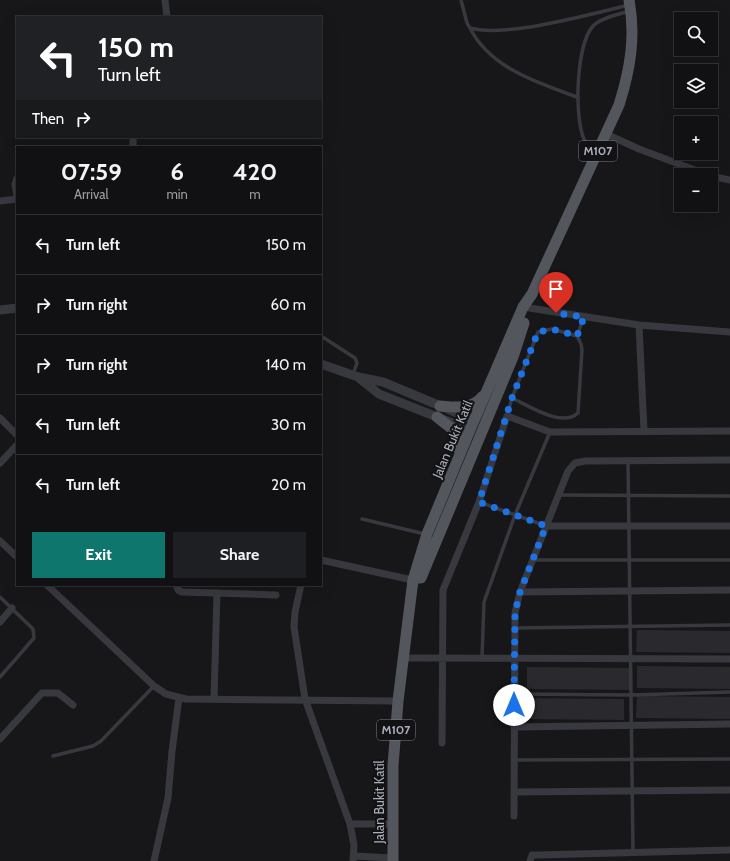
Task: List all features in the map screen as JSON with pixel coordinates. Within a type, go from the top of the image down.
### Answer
[{"type":"main road","name":"Jalan Bukit Katil","points":[[393,860],[393,766],[398,701],[412,600],[427,534],[487,392],[619,105],[629,74],[632,55],[630,5]]},
{"type":"main road","name":"Jalan Bukit Katil","points":[[417,581],[513,357],[526,308]]},
{"type":"main road","points":[[438,411],[464,407],[480,400],[487,392]]},
{"type":"main road","points":[[474,449],[473,425],[492,408]]},
{"type":"main road","points":[[438,411],[460,438],[460,446],[452,472]]},
{"type":"street","points":[[165,0],[166,16]]},
{"type":"street","points":[[606,134],[639,149],[689,168]]},
{"type":"street","points":[[718,178],[730,180]]},
{"type":"street","points":[[16,179],[16,191]]},
{"type":"street","points":[[0,201],[16,198]]},
{"type":"street","points":[[0,310],[16,308]]},
{"type":"street","points":[[526,308],[639,325],[730,332]]},
{"type":"street","points":[[639,325],[644,431]]},
{"type":"street","points":[[322,364],[355,376],[383,382],[438,411]]},
{"type":"street","points":[[355,376],[379,394],[438,411],[473,425]]},
{"type":"street","points":[[442,743],[443,590],[479,502],[507,416],[550,432],[730,431]]},
{"type":"street","points":[[0,418],[16,434]]},
{"type":"street","points":[[0,463],[16,446]]},
{"type":"street","points":[[514,816],[515,613],[520,592],[568,471],[575,463],[730,460]]},
{"type":"street","points":[[546,526],[730,526]]},
{"type":"street","points":[[0,541],[16,556]]},
{"type":"street","points":[[322,560],[417,581]]},
{"type":"street","points":[[48,586],[154,686],[166,694],[179,698],[398,701]]},
{"type":"street","points":[[176,586],[178,590],[182,592],[276,595]]},
{"type":"street","points":[[301,586],[295,612],[294,628],[305,699],[350,824],[354,845],[354,859],[393,860]]},
{"type":"street","points":[[520,592],[730,590]]},
{"type":"street","points":[[214,699],[217,593]]},
{"type":"street","points":[[0,622],[12,608]]},
{"type":"street","points":[[404,658],[730,659]]},
{"type":"street","points":[[0,738],[42,693],[58,693],[73,705]]},
{"type":"street","points":[[154,861],[168,798],[179,698]]},
{"type":"street","points":[[514,727],[730,724]]},
{"type":"street","points":[[514,792],[730,790]]},
{"type":"street","points":[[350,824],[393,824]]},
{"type":"street","points":[[530,861],[532,855],[730,850]]},
{"type":"lane","points":[[461,0],[467,23],[485,50],[502,62],[538,83],[577,97]]},
{"type":"lane","points":[[470,28],[485,31],[518,28],[630,5]]},
{"type":"lane","points":[[596,154],[588,147],[583,138],[577,97],[580,56],[584,40],[593,25],[630,5]]},
{"type":"lane","points":[[512,398],[556,418],[569,418],[578,413],[582,350],[577,336],[584,317]]},
{"type":"lane","points":[[507,416],[512,398],[538,332],[552,329],[577,336]]},
{"type":"lane","points":[[322,337],[355,358],[357,363],[355,376]]},
{"type":"lane","points":[[482,659],[484,602],[515,515],[550,432]]},
{"type":"lane","points":[[628,461],[633,852]]},
{"type":"lane","points":[[559,495],[730,496]]},
{"type":"lane","points":[[479,502],[546,526]]},
{"type":"lane","points":[[362,519],[427,534]]},
{"type":"lane","points":[[532,560],[730,560]]},
{"type":"lane","points":[[0,597],[33,629],[34,638],[0,677]]},
{"type":"lane","points":[[515,628],[730,625]]},
{"type":"lane","points":[[53,756],[93,746],[101,740],[154,686]]},
{"type":"lane","points":[[514,694],[631,695],[730,692]]},
{"type":"lane","points":[[514,760],[730,759]]},
{"type":"building","points":[[637,630],[730,631],[730,653],[636,652]]},
{"type":"building","points":[[637,666],[730,667],[730,689],[637,688]]},
{"type":"building","points":[[527,667],[630,668],[630,690],[527,689]]},
{"type":"building","points":[[637,696],[730,697],[730,719],[636,718]]},
{"type":"building","points":[[521,698],[624,699],[624,720],[521,719]]},
{"type":"route","points":[[514,705],[516,606],[546,526],[479,502],[512,398],[538,332],[546,329],[552,329],[577,336],[584,317],[556,313]]}]
